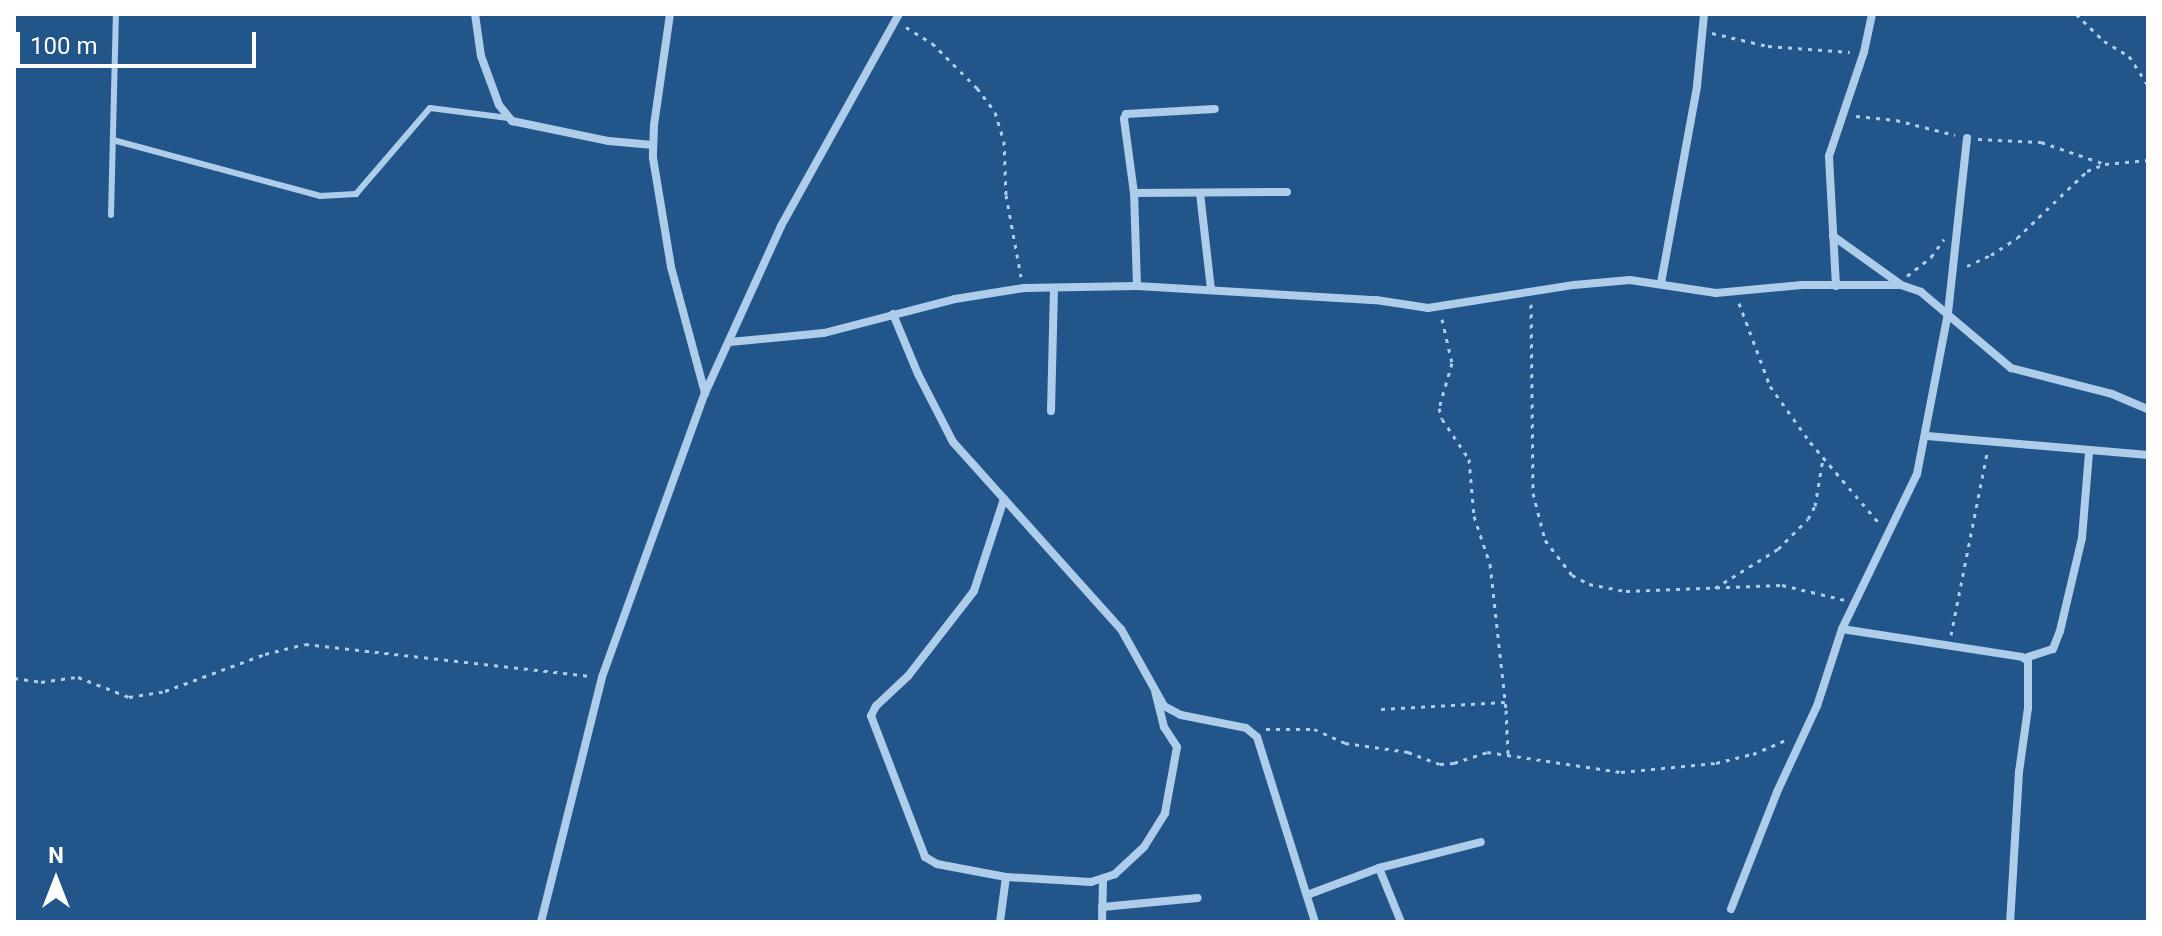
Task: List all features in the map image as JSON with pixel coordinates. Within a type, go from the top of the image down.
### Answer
[{"type":"street","points":[[468,14],[476,19],[481,56],[508,118],[543,129],[653,145]]},
{"type":"street","points":[[670,14],[653,145],[663,229],[705,393]]},
{"type":"street","points":[[1661,283],[1704,31],[1704,14]]},
{"type":"street","points":[[1836,286],[1829,156],[1864,52],[1872,14]]},
{"type":"street","points":[[541,922],[602,677],[705,393],[781,226],[897,18]]},
{"type":"street","points":[[1137,286],[1134,193],[1125,135],[1126,114],[1215,109]]},
{"type":"street","points":[[1731,909],[1805,732],[1842,629],[1917,474],[1927,436],[1948,313],[1967,138]]},
{"type":"street","points":[[1134,193],[1287,192]]},
{"type":"street","points":[[1200,193],[1211,289]]},
{"type":"street","points":[[1833,236],[1899,283],[1921,292],[2011,368],[2112,394],[2148,409]]},
{"type":"street","points":[[730,342],[824,333],[955,299],[1024,288],[1137,286],[1211,289],[1439,307],[1607,281],[1661,283],[1716,293],[1802,285],[1899,283]]},
{"type":"street","points":[[1051,411],[1054,289]]},
{"type":"street","points":[[893,314],[948,434],[1121,629],[1155,692],[1171,712],[1250,730],[1260,742],[1315,922]]},
{"type":"street","points":[[1927,436],[2148,455]]},
{"type":"street","points":[[1842,629],[2025,658],[2053,649],[2082,538],[2089,452]]},
{"type":"street","points":[[1004,499],[974,591],[908,676],[876,706],[871,716],[925,857],[937,864],[1006,877],[1103,880],[1115,874],[1144,847],[1165,813],[1177,747],[1164,727],[1155,692]]},
{"type":"street","points":[[2010,922],[2019,772],[2028,708],[2030,667],[2025,658]]},
{"type":"street","points":[[1307,895],[1379,868],[1481,842]]},
{"type":"street","points":[[1379,868],[1401,922]]},
{"type":"street","points":[[1000,922],[1006,877]]},
{"type":"street","points":[[1102,922],[1103,880]]},
{"type":"street","points":[[1102,907],[1198,898]]},
{"type":"lane","points":[[111,215],[116,14]]},
{"type":"lane","points":[[113,140],[320,196],[356,194],[430,108],[508,118]]},
{"type":"path","points":[[2076,14],[2104,41],[2129,56],[2148,85]]},
{"type":"path","points":[[897,18],[932,43],[977,88],[995,112],[1004,141],[1006,195],[1016,263],[1024,288]]},
{"type":"path","points":[[1704,31],[1768,46],[1864,52]]},
{"type":"path","points":[[1952,272],[1991,255],[2017,238],[2087,171],[2105,164],[2148,160]]},
{"type":"path","points":[[1899,283],[1931,257],[1959,221]]},
{"type":"path","points":[[1735,291],[1770,386],[1823,458],[1889,533]]},
{"type":"path","points":[[1532,292],[1533,493],[1545,540],[1560,564],[1589,584],[1626,591],[1782,585],[1855,603]]},
{"type":"path","points":[[1439,307],[1452,355],[1452,370],[1439,408],[1442,419],[1469,459],[1474,516],[1490,564],[1508,754]]},
{"type":"path","points":[[1948,646],[1988,442]]},
{"type":"path","points":[[1713,589],[1778,549],[1808,519],[1815,506],[1823,458]]},
{"type":"path","points":[[14,678],[41,682],[78,677],[122,696],[140,696],[165,691],[265,654],[305,644],[519,671],[602,677]]},
{"type":"path","points":[[1381,709],[1505,702]]},
{"type":"path","points":[[1250,730],[1314,729],[1345,743],[1408,752],[1440,764],[1454,763],[1487,752],[1621,772],[1753,754],[1805,732]]}]
